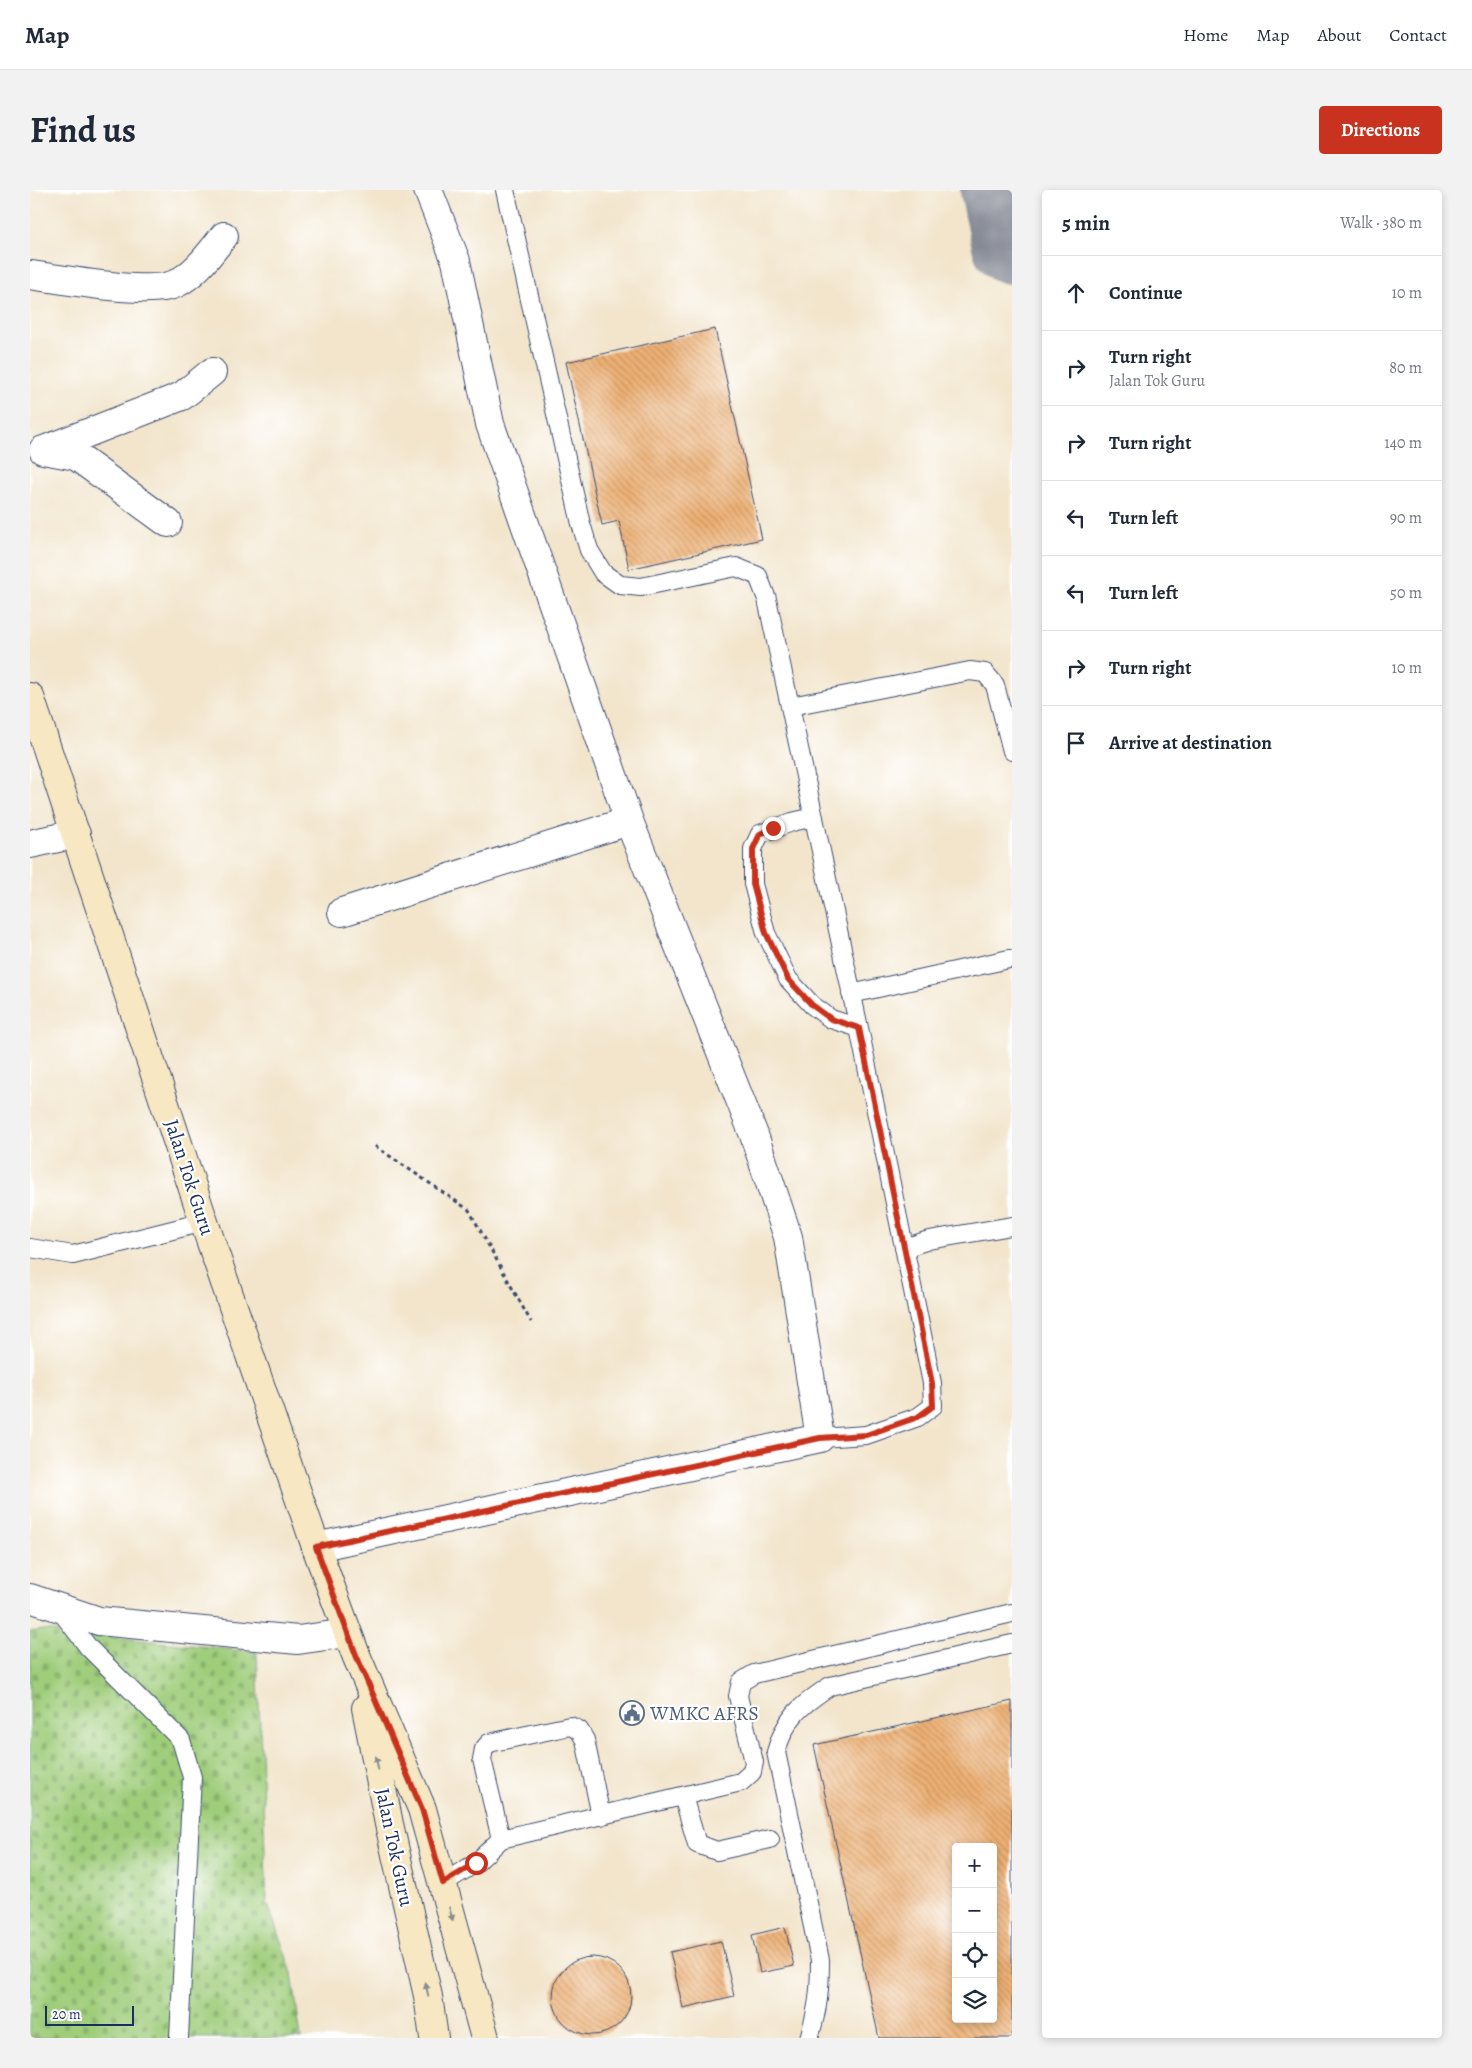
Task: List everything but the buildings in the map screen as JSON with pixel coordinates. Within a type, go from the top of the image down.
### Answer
[{"type":"main road","name":"Jalan Tok Guru","points":[[30,697],[204,1222],[316,1547],[351,1644],[422,1809],[485,2037]]},
{"type":"main road","name":"Jalan Tok Guru","points":[[351,1644],[428,1996],[434,2038]]},
{"type":"street","points":[[316,1547],[820,1438],[788,1237],[754,1135],[629,821],[490,424],[456,261],[428,190]]},
{"type":"street","points":[[30,275],[106,285],[148,288],[174,284],[194,272],[224,236]]},
{"type":"street","points":[[37,452],[182,396],[212,372]]},
{"type":"street","points":[[37,452],[76,456],[168,523]]},
{"type":"street","points":[[342,912],[629,821]]},
{"type":"street","points":[[30,844],[76,834]]},
{"type":"street","points":[[30,1598],[99,1621],[351,1644]]},
{"type":"lane","points":[[505,190],[579,515],[589,550],[603,573],[620,585],[641,586],[736,567],[758,576],[767,599],[859,1028],[932,1383],[933,1406],[918,1417],[866,1435],[820,1438]]},
{"type":"lane","points":[[791,706],[970,671],[985,673],[995,685],[1012,751]]},
{"type":"lane","points":[[814,817],[792,822],[760,834],[753,849],[753,884],[766,933],[788,979],[812,1005],[831,1019],[859,1028]]},
{"type":"lane","points":[[851,994],[1009,959]]},
{"type":"lane","points":[[30,1248],[73,1255],[204,1222]]},
{"type":"lane","points":[[904,1248],[929,1240],[1012,1226]]},
{"type":"lane","points":[[59,1609],[89,1648],[181,1740],[192,1777],[179,2038]]},
{"type":"lane","points":[[443,1883],[476,1863],[501,1839],[741,1782],[752,1772],[754,1762],[738,1696],[741,1682],[754,1674],[1012,1614]]},
{"type":"lane","points":[[808,2038],[817,2013],[820,1990],[820,1960],[776,1752],[781,1734],[792,1715],[811,1698],[830,1686],[1012,1644]]},
{"type":"lane","points":[[501,1839],[482,1759],[484,1749],[490,1743],[570,1726],[580,1730],[585,1740],[601,1816]]},
{"type":"lane","points":[[683,1796],[697,1844],[717,1851],[770,1839]]},
{"type":"path","points":[[375,1146],[469,1210],[531,1322]]},
{"type":"green space","points":[[43,1630],[257,1652],[267,1902],[292,1973],[301,2038],[30,2038],[30,1632]]},
{"type":"taxiway","points":[[1000,190],[1012,244]]},
{"type":"place","name":"WMKC AFRS","points":[[632,1713]]},
{"type":"route","points":[[476,1863],[443,1883],[422,1809],[356,1655],[316,1547],[820,1438],[866,1435],[918,1417],[933,1406],[932,1383],[859,1028],[831,1019],[812,1005],[788,979],[766,933],[753,884],[753,849],[760,834],[773,828]]}]
